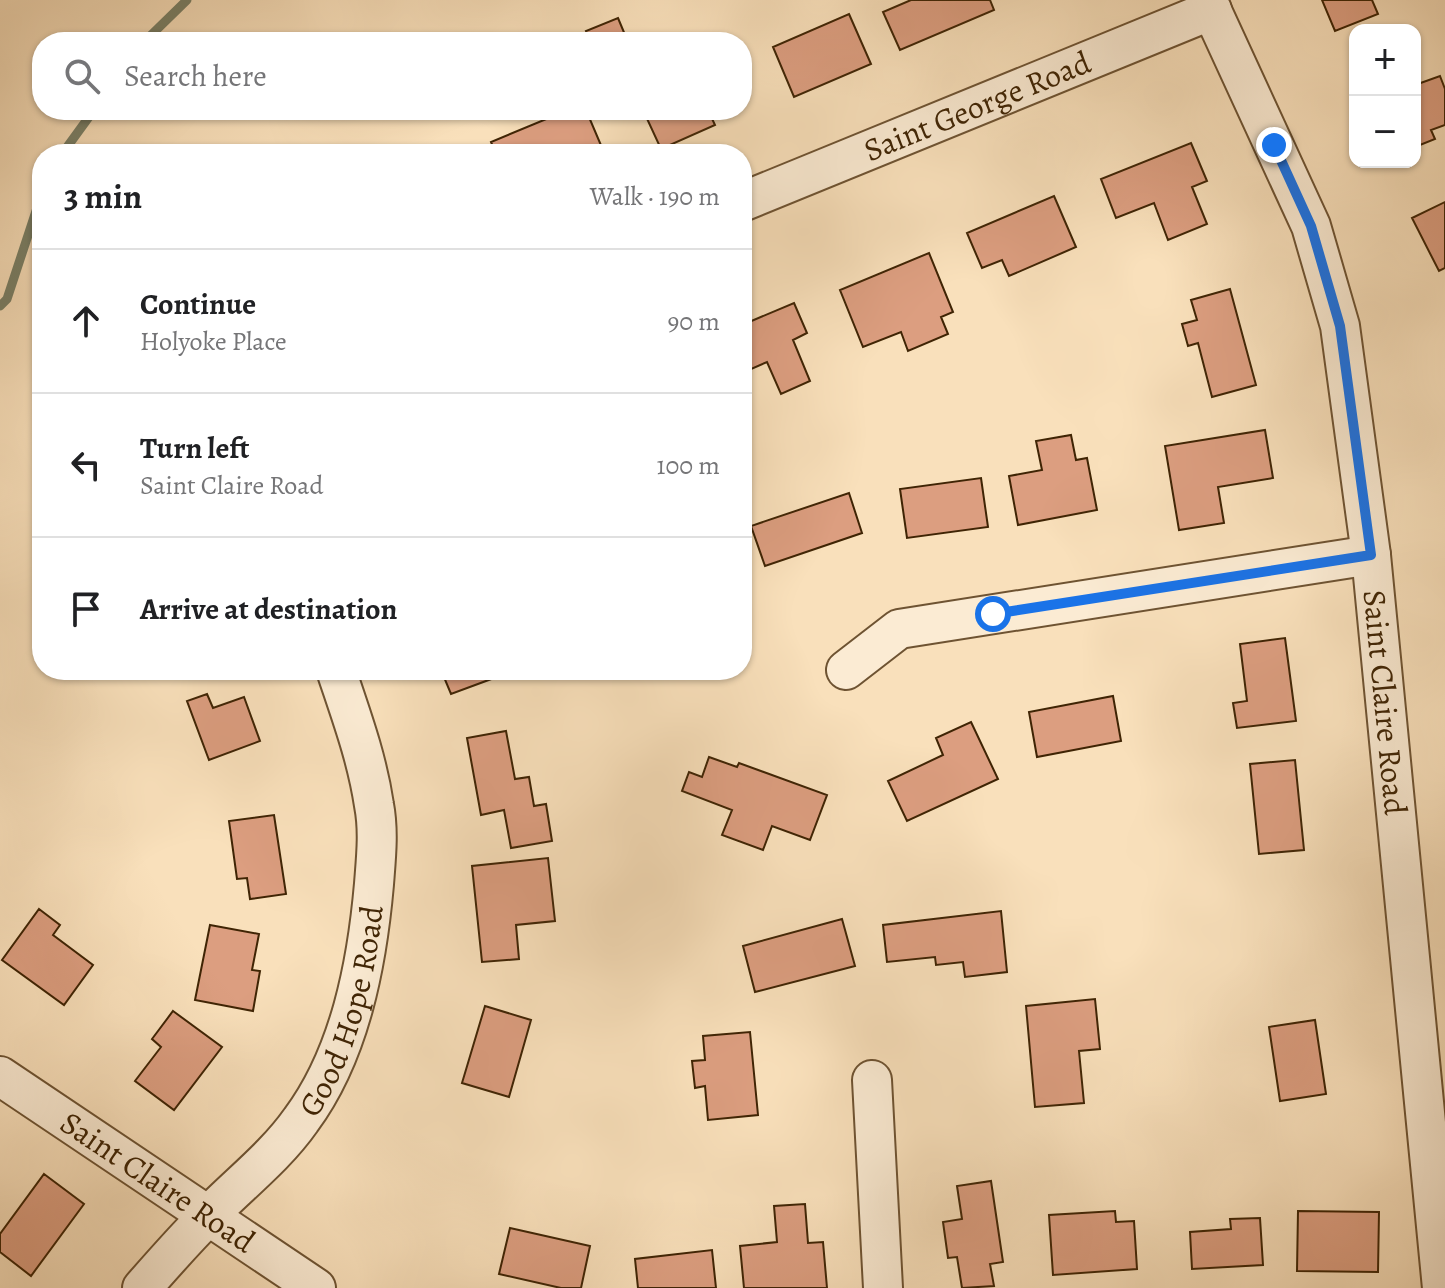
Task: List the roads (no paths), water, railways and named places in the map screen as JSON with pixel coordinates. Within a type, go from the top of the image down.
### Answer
[{"type":"street","name":"Saint George Road","points":[[752,198],[1210,5]]},
{"type":"street","name":"Saint Claire Road","points":[[1210,5],[1311,226],[1340,326],[1431,1017],[1442,1288]]},
{"type":"street","points":[[846,670],[899,629],[1371,555]]},
{"type":"street","name":"Good Hope Road","points":[[142,1288],[208,1216],[277,1151],[303,1119],[323,1084],[344,1034],[360,982],[377,848],[375,808],[364,754],[339,680]]},
{"type":"street","name":"Saint Claire Road","points":[[0,1076],[316,1288]]},
{"type":"street","points":[[872,1080],[883,1288]]},
{"type":"waterway","points":[[154,32],[187,0]]},
{"type":"waterway","points":[[69,144],[87,120]]},
{"type":"waterway","points":[[0,306],[7,299],[32,223]]}]
